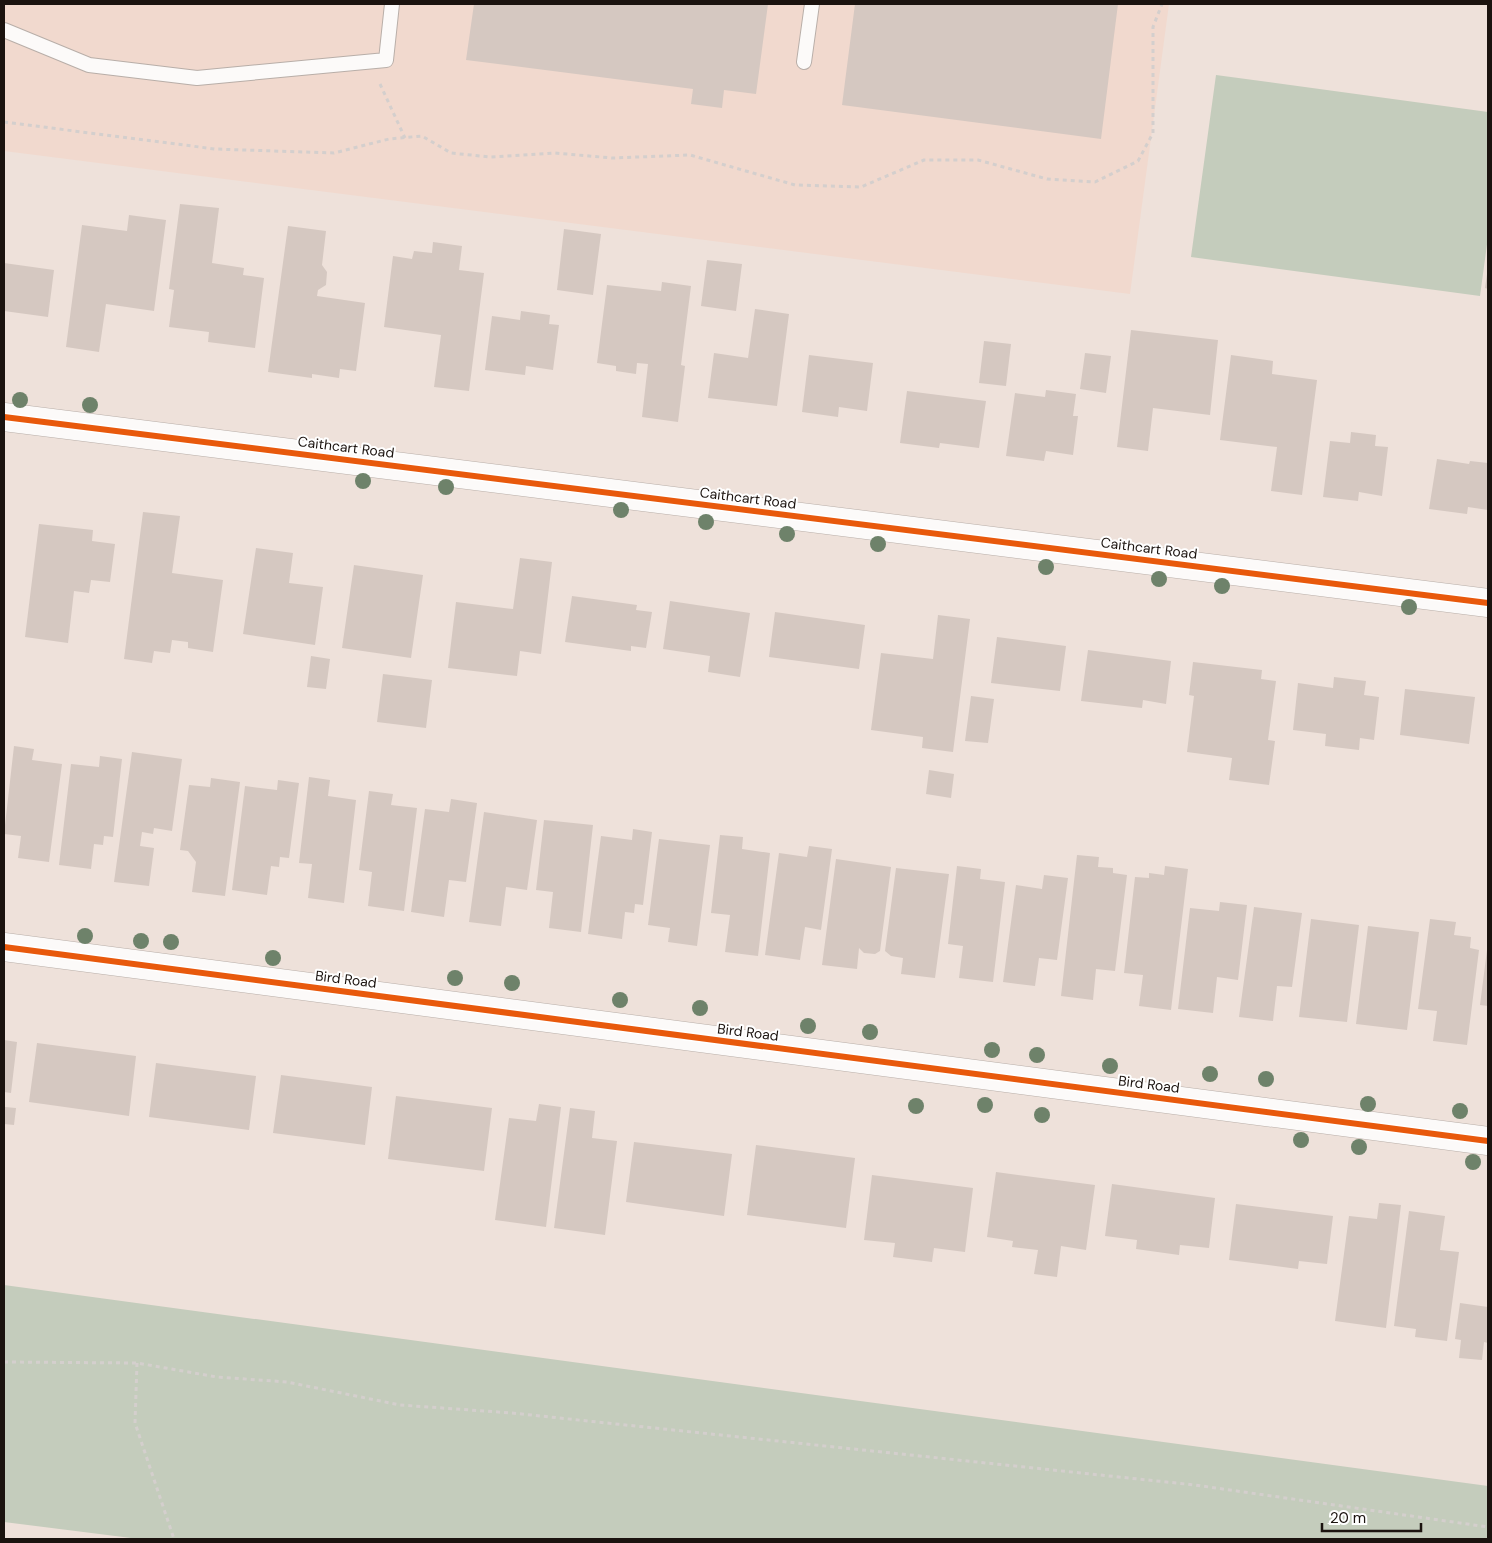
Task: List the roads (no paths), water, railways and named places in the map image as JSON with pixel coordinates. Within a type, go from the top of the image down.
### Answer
[{"type":"street","name":"Caithcart Road","points":[[4,417],[1488,603]]},
{"type":"street","name":"Bird Road","points":[[4,947],[1488,1141]]},
{"type":"lane","points":[[4,30],[89,65],[197,78],[386,60],[392,4]]},
{"type":"lane","points":[[804,62],[812,4]]}]
